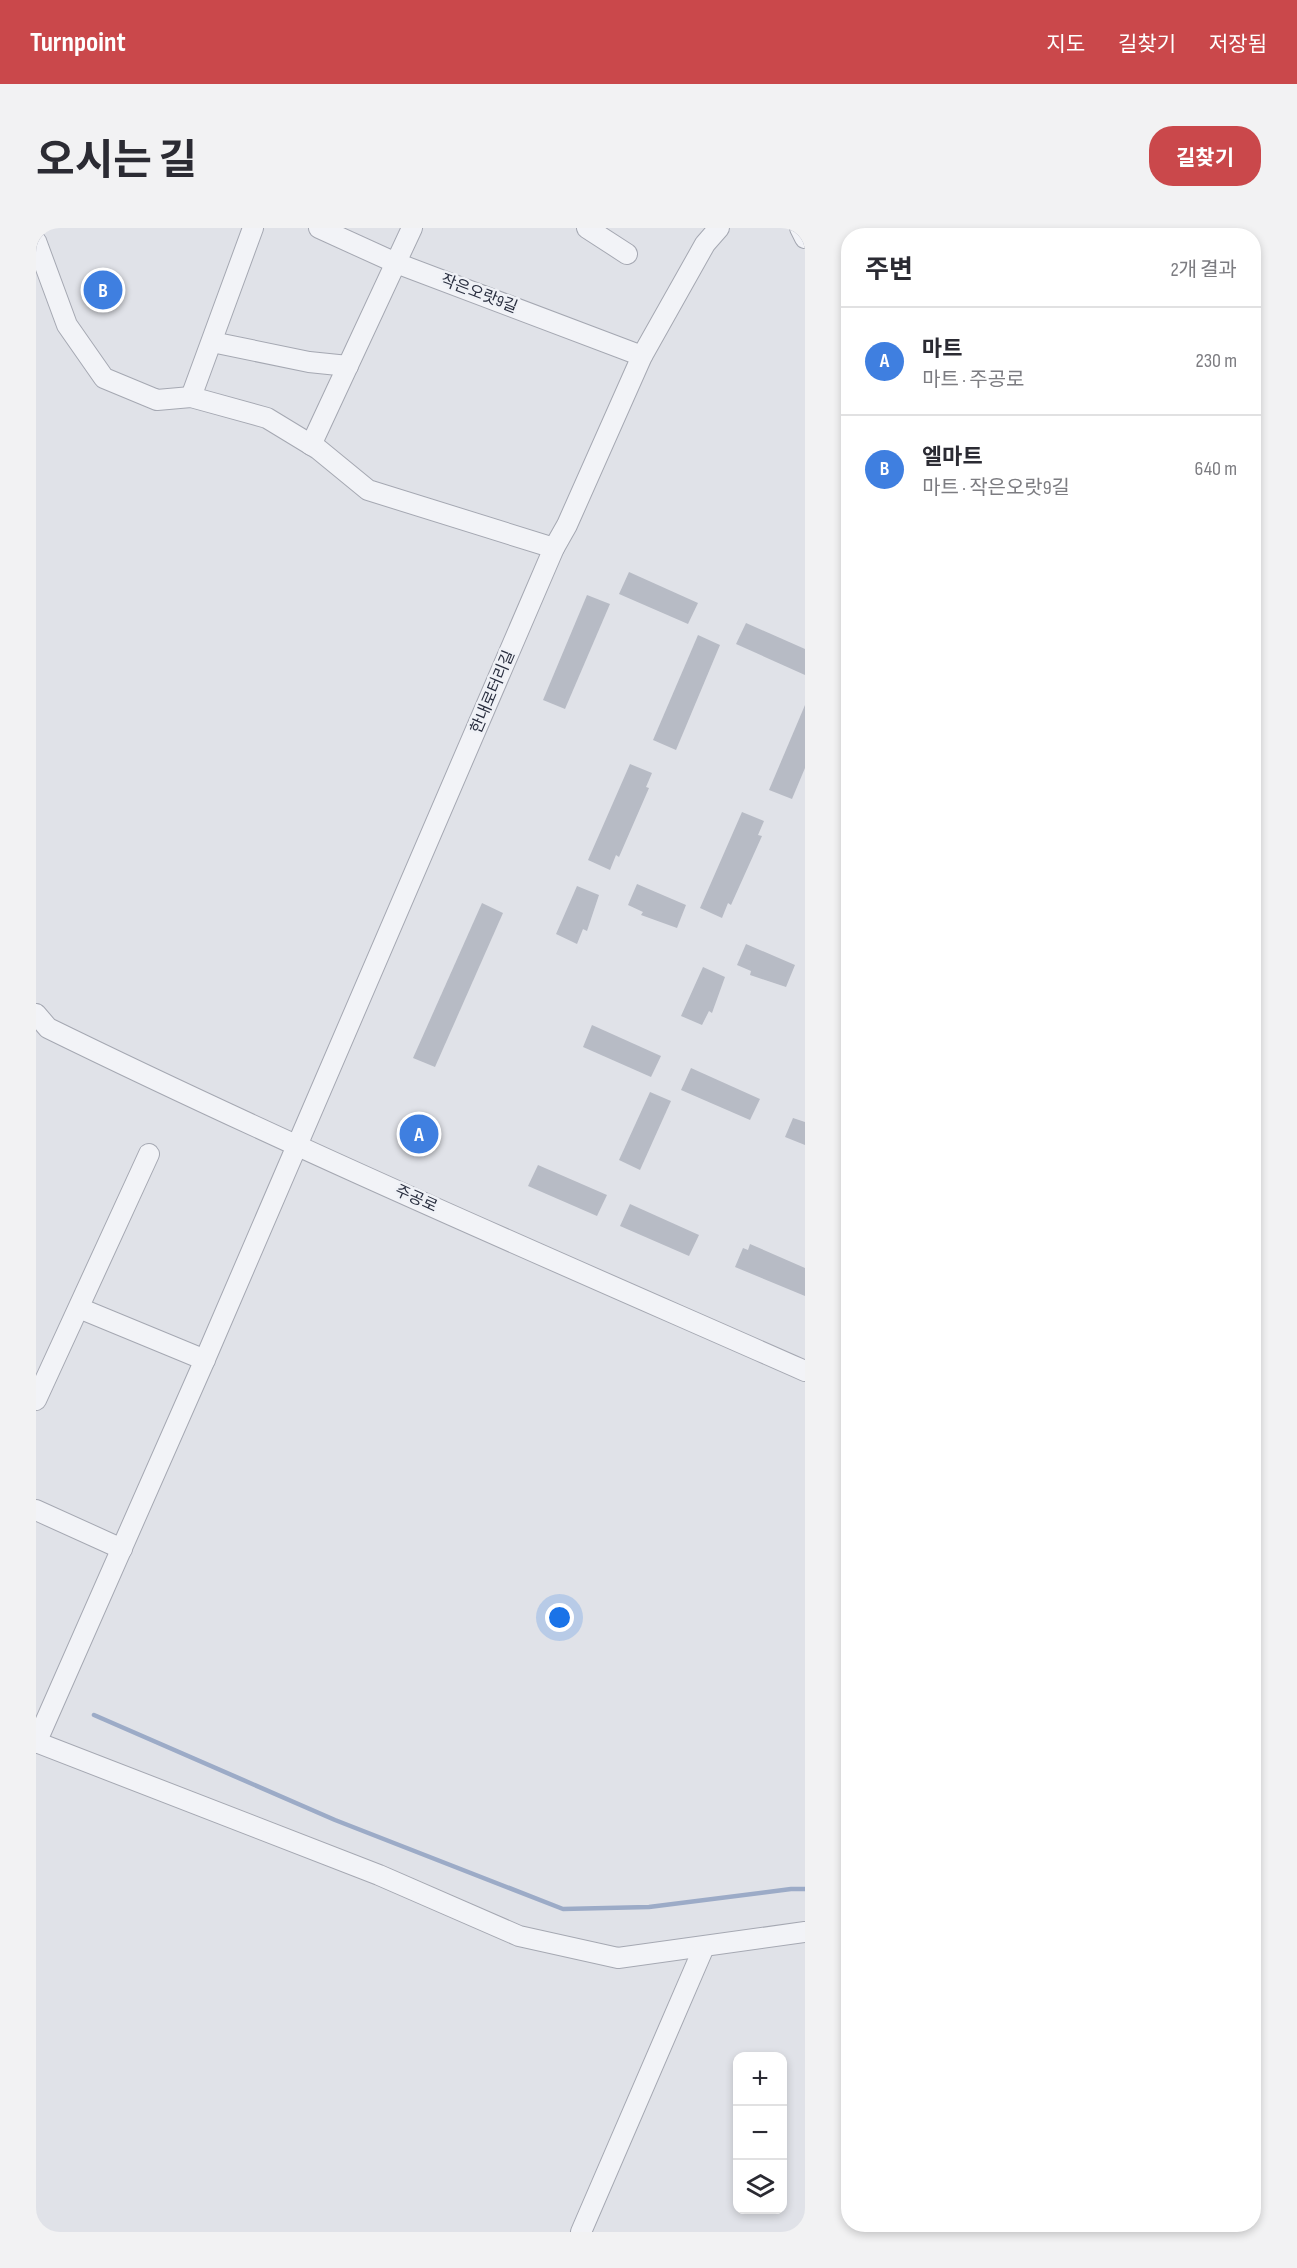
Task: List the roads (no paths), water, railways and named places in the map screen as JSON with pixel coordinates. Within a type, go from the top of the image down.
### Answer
[{"type":"street","points":[[191,397],[253,228]]},
{"type":"street","name":"작은오랏9길","points":[[319,228],[396,263],[642,356]]},
{"type":"street","points":[[311,445],[412,228]]},
{"type":"street","points":[[587,228],[627,254]]},
{"type":"street","name":"한내로터리길","points":[[36,1742],[205,1360],[554,549],[567,525],[642,356],[705,236],[719,228]]},
{"type":"street","points":[[800,228],[805,238]]},
{"type":"street","points":[[36,241],[67,325],[104,378],[157,400],[191,397],[267,418],[311,445],[368,490],[554,549]]},
{"type":"street","points":[[212,342],[309,362],[348,366]]},
{"type":"street","name":"주공로","points":[[36,1014],[48,1028],[296,1146],[805,1371]]},
{"type":"street","points":[[36,1400],[149,1154]]},
{"type":"street","points":[[79,1308],[205,1360]]},
{"type":"street","points":[[36,1510],[122,1549]]},
{"type":"street","points":[[36,1742],[379,1875],[519,1936],[618,1958],[805,1932]]},
{"type":"street","points":[[581,2232],[704,1947]]},
{"type":"waterway","points":[[94,1715],[335,1820],[563,1909],[649,1907],[805,1889]]},
{"type":"place","name":"엘마트","points":[[103,290]]},
{"type":"place","name":"마트","points":[[419,1134]]}]
